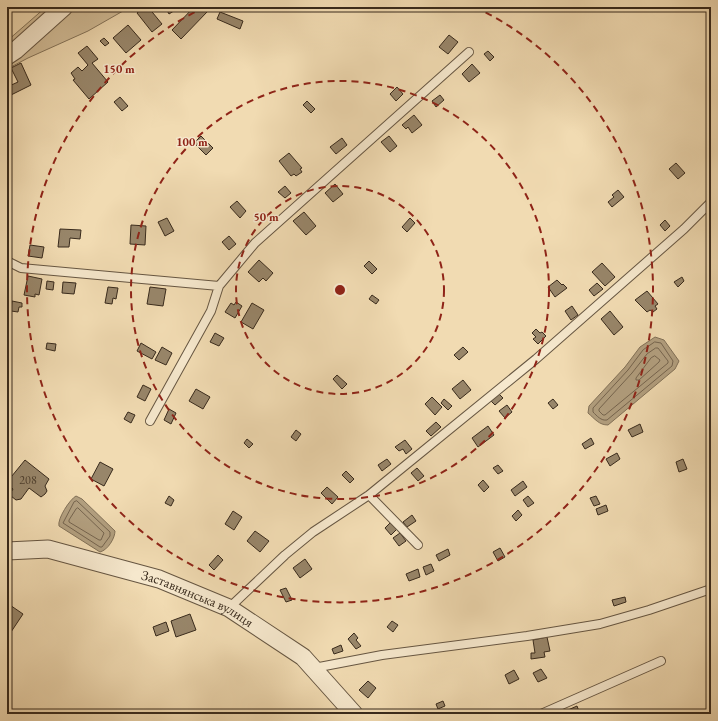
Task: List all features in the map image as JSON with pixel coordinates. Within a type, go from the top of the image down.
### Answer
[{"type":"street","points":[[7,56],[16,50],[64,7]]},
{"type":"street","name":"Заставнянська вулиця","points":[[7,551],[48,549],[159,579],[229,608],[303,657],[354,714]]},
{"type":"lane","points":[[150,421],[211,311],[219,286],[255,243],[469,52]]},
{"type":"lane","points":[[229,608],[313,532],[369,496],[536,359],[684,229],[711,202]]},
{"type":"lane","points":[[7,261],[21,268],[219,286]]},
{"type":"lane","points":[[369,496],[418,545]]},
{"type":"lane","points":[[313,668],[382,655],[519,637],[600,624],[649,610],[711,589]]},
{"type":"lane","points":[[541,714],[661,661]]},
{"type":"shaded area","points":[[46,7],[130,7],[88,31],[7,69],[7,41]]},
{"type":"water","points":[[655,337],[664,340],[679,361],[675,369],[608,425],[597,421],[588,413],[589,406],[625,367],[640,347]]},
{"type":"water","points":[[76,496],[82,499],[115,531],[114,537],[103,551],[100,552],[59,526],[64,510]]},
{"type":"building","points":[[144,7],[148,7],[162,24],[152,32],[137,13]]},
{"type":"building","points":[[165,7],[180,7],[169,14]]},
{"type":"building","points":[[194,7],[203,7],[207,12],[181,39],[172,30]]},
{"type":"building","points":[[220,12],[243,21],[240,29],[217,19]]},
{"type":"building","points":[[128,25],[141,40],[126,53],[113,38]]},
{"type":"building","points":[[449,35],[458,42],[448,54],[439,47]]},
{"type":"building","points":[[104,38],[109,43],[105,46],[100,41]]},
{"type":"building","points":[[87,46],[98,59],[92,63],[108,82],[89,99],[73,80],[75,79],[71,73],[78,67],[82,71],[88,65],[78,53]]},
{"type":"building","points":[[488,51],[494,57],[490,61],[484,54]]},
{"type":"building","points":[[21,63],[31,85],[7,97],[7,87],[18,82],[11,68]]},
{"type":"building","points":[[472,64],[480,73],[469,82],[462,74]]},
{"type":"building","points":[[397,87],[403,94],[396,101],[390,94]]},
{"type":"building","points":[[440,95],[444,100],[436,107],[432,101]]},
{"type":"building","points":[[120,97],[128,106],[122,111],[114,102]]},
{"type":"building","points":[[307,101],[315,109],[311,113],[303,105]]},
{"type":"building","points":[[414,115],[422,125],[412,133],[408,127],[406,129],[402,125]]},
{"type":"building","points":[[201,136],[213,148],[206,155],[194,143]]},
{"type":"building","points":[[389,136],[397,146],[390,152],[381,142]]},
{"type":"building","points":[[342,138],[347,145],[336,154],[330,147]]},
{"type":"building","points":[[289,153],[302,168],[300,169],[302,172],[296,176],[294,174],[291,176],[279,161]]},
{"type":"building","points":[[676,163],[685,173],[678,179],[669,169]]},
{"type":"building","points":[[335,184],[343,194],[333,202],[325,193]]},
{"type":"building","points":[[285,186],[291,193],[285,198],[278,192]]},
{"type":"building","points":[[618,190],[624,197],[612,207],[608,202],[614,197],[612,195]]},
{"type":"building","points":[[237,201],[246,211],[240,218],[230,207]]},
{"type":"building","points":[[304,212],[316,226],[306,235],[293,221]]},
{"type":"building","points":[[167,218],[174,231],[165,236],[158,222]]},
{"type":"building","points":[[410,218],[415,223],[407,232],[402,227]]},
{"type":"building","points":[[665,220],[670,226],[665,231],[660,225]]},
{"type":"building","points":[[131,225],[146,226],[145,245],[130,244]]},
{"type":"building","points":[[60,229],[81,230],[80,239],[70,238],[69,247],[58,247]]},
{"type":"building","points":[[229,236],[236,244],[229,250],[222,242]]},
{"type":"building","points":[[30,245],[44,247],[42,258],[28,256]]},
{"type":"building","points":[[259,260],[273,273],[266,281],[263,278],[259,282],[248,272]]},
{"type":"building","points":[[369,261],[377,269],[372,274],[364,266]]},
{"type":"building","points":[[602,263],[615,277],[605,286],[592,272]]},
{"type":"building","points":[[28,276],[42,279],[39,295],[35,294],[35,297],[24,295]]},
{"type":"building","points":[[682,277],[684,281],[678,287],[674,282]]},
{"type":"building","points":[[557,280],[567,288],[555,297],[548,287]]},
{"type":"building","points":[[47,281],[54,282],[53,290],[46,289]]},
{"type":"building","points":[[63,282],[76,283],[74,294],[62,293]]},
{"type":"building","points":[[597,283],[603,289],[594,296],[589,290]]},
{"type":"building","points":[[108,287],[118,288],[116,299],[113,298],[112,304],[105,303]]},
{"type":"building","points":[[150,287],[166,289],[163,306],[147,304]]},
{"type":"building","points":[[647,291],[658,304],[655,306],[657,309],[653,312],[650,310],[647,312],[635,300]]},
{"type":"building","points":[[372,295],[379,300],[376,304],[369,299]]},
{"type":"building","points":[[12,301],[22,303],[22,307],[19,307],[18,312],[11,311]]},
{"type":"building","points":[[236,302],[242,306],[235,318],[225,312],[231,303],[234,305]]},
{"type":"building","points":[[252,303],[264,310],[253,329],[241,322]]},
{"type":"building","points":[[572,306],[578,315],[571,320],[565,311]]},
{"type":"building","points":[[610,311],[623,327],[614,335],[601,319]]},
{"type":"building","points":[[536,329],[546,336],[538,344],[533,339],[536,337],[532,333]]},
{"type":"building","points":[[215,333],[224,338],[219,346],[210,342]]},
{"type":"building","points":[[47,343],[56,344],[55,351],[46,349]]},
{"type":"building","points":[[141,343],[156,352],[152,359],[137,351]]},
{"type":"building","points":[[162,347],[172,353],[166,365],[155,360]]},
{"type":"building","points":[[463,347],[468,352],[459,360],[454,355]]},
{"type":"building","points":[[337,375],[347,384],[342,389],[333,379]]},
{"type":"building","points":[[463,380],[471,390],[460,399],[452,389]]},
{"type":"building","points":[[143,385],[151,389],[145,401],[137,397]]},
{"type":"building","points":[[196,389],[210,397],[203,409],[189,401]]},
{"type":"building","points":[[499,394],[503,398],[495,405],[491,401]]},
{"type":"building","points":[[432,397],[442,407],[435,415],[425,404]]},
{"type":"building","points":[[444,399],[452,406],[448,410],[441,403]]},
{"type":"building","points":[[553,399],[558,405],[553,409],[548,403]]},
{"type":"building","points":[[507,405],[512,412],[505,418],[499,411]]},
{"type":"building","points":[[169,409],[176,413],[171,424],[164,420]]},
{"type":"building","points":[[128,412],[135,415],[131,423],[124,419]]},
{"type":"building","points":[[436,422],[441,427],[431,436],[426,431]]},
{"type":"building","points":[[640,424],[643,432],[632,437],[628,430]]},
{"type":"building","points":[[488,426],[494,435],[478,447],[472,438]]},
{"type":"building","points":[[296,430],[301,434],[296,441],[291,437]]},
{"type":"building","points":[[591,438],[594,444],[585,449],[582,444]]},
{"type":"building","points":[[247,439],[253,444],[249,448],[244,443]]},
{"type":"building","points":[[405,440],[412,449],[406,454],[403,449],[399,451],[395,447]]},
{"type":"building","points":[[617,453],[620,459],[610,466],[606,459]]},
{"type":"building","points":[[387,459],[391,464],[382,471],[378,465]]},
{"type":"building","points":[[683,459],[687,469],[679,472],[676,462]]},
{"type":"building","points":[[25,460],[49,479],[45,486],[47,491],[41,497],[29,488],[21,499],[16,500],[10,494],[13,489],[7,484],[7,482]]},
{"type":"building","points":[[100,462],[113,469],[104,486],[91,479]]},
{"type":"building","points":[[498,465],[503,471],[498,474],[493,468]]},
{"type":"building","points":[[417,468],[424,476],[418,481],[411,473]]},
{"type":"building","points":[[346,471],[354,479],[350,483],[342,475]]},
{"type":"building","points":[[483,480],[489,487],[484,492],[478,485]]},
{"type":"building","points":[[523,481],[527,487],[515,496],[511,490]]},
{"type":"building","points":[[327,487],[338,497],[332,504],[321,493]]},
{"type":"building","points":[[169,496],[174,500],[171,506],[165,503]]},
{"type":"building","points":[[528,496],[534,503],[528,507],[523,500]]},
{"type":"building","points":[[596,496],[600,504],[594,506],[590,498]]},
{"type":"building","points":[[606,505],[608,511],[598,515],[596,509]]},
{"type":"building","points":[[518,510],[522,515],[516,521],[512,516]]},
{"type":"building","points":[[233,511],[242,517],[234,530],[225,524]]},
{"type":"building","points":[[412,515],[416,521],[407,527],[403,522]]},
{"type":"building","points":[[391,522],[397,529],[391,535],[385,528]]},
{"type":"building","points":[[255,531],[269,541],[260,552],[247,541]]},
{"type":"building","points":[[400,533],[406,541],[399,546],[393,538]]},
{"type":"building","points":[[500,548],[505,557],[498,561],[493,552]]},
{"type":"building","points":[[448,549],[450,555],[439,561],[436,555]]},
{"type":"building","points":[[218,555],[223,560],[214,570],[209,565]]},
{"type":"building","points":[[305,559],[312,569],[300,578],[293,568]]},
{"type":"building","points":[[431,564],[434,571],[426,575],[423,567]]},
{"type":"building","points":[[418,569],[420,577],[409,581],[406,574]]},
{"type":"building","points":[[286,588],[292,600],[286,602],[280,590]]},
{"type":"building","points":[[625,597],[626,602],[614,606],[612,600]]},
{"type":"building","points":[[7,603],[23,614],[11,632],[7,630]]},
{"type":"building","points":[[190,614],[196,630],[176,637],[171,621]]},
{"type":"building","points":[[392,621],[398,625],[393,632],[387,627]]},
{"type":"building","points":[[166,622],[169,631],[156,636],[153,627]]},
{"type":"building","points":[[354,633],[358,638],[356,640],[361,646],[356,649],[348,639]]},
{"type":"building","points":[[547,637],[550,651],[544,652],[545,657],[531,659],[531,653],[535,653],[533,640]]},
{"type":"building","points":[[341,645],[343,651],[334,654],[332,649]]},
{"type":"building","points":[[541,669],[547,678],[538,682],[533,673]]},
{"type":"building","points":[[514,670],[519,679],[509,684],[505,675]]},
{"type":"building","points":[[368,681],[376,688],[368,698],[359,690]]},
{"type":"building","points":[[443,701],[445,706],[438,709],[436,704]]},
{"type":"building","points":[[577,706],[580,714],[570,714],[568,710]]}]
